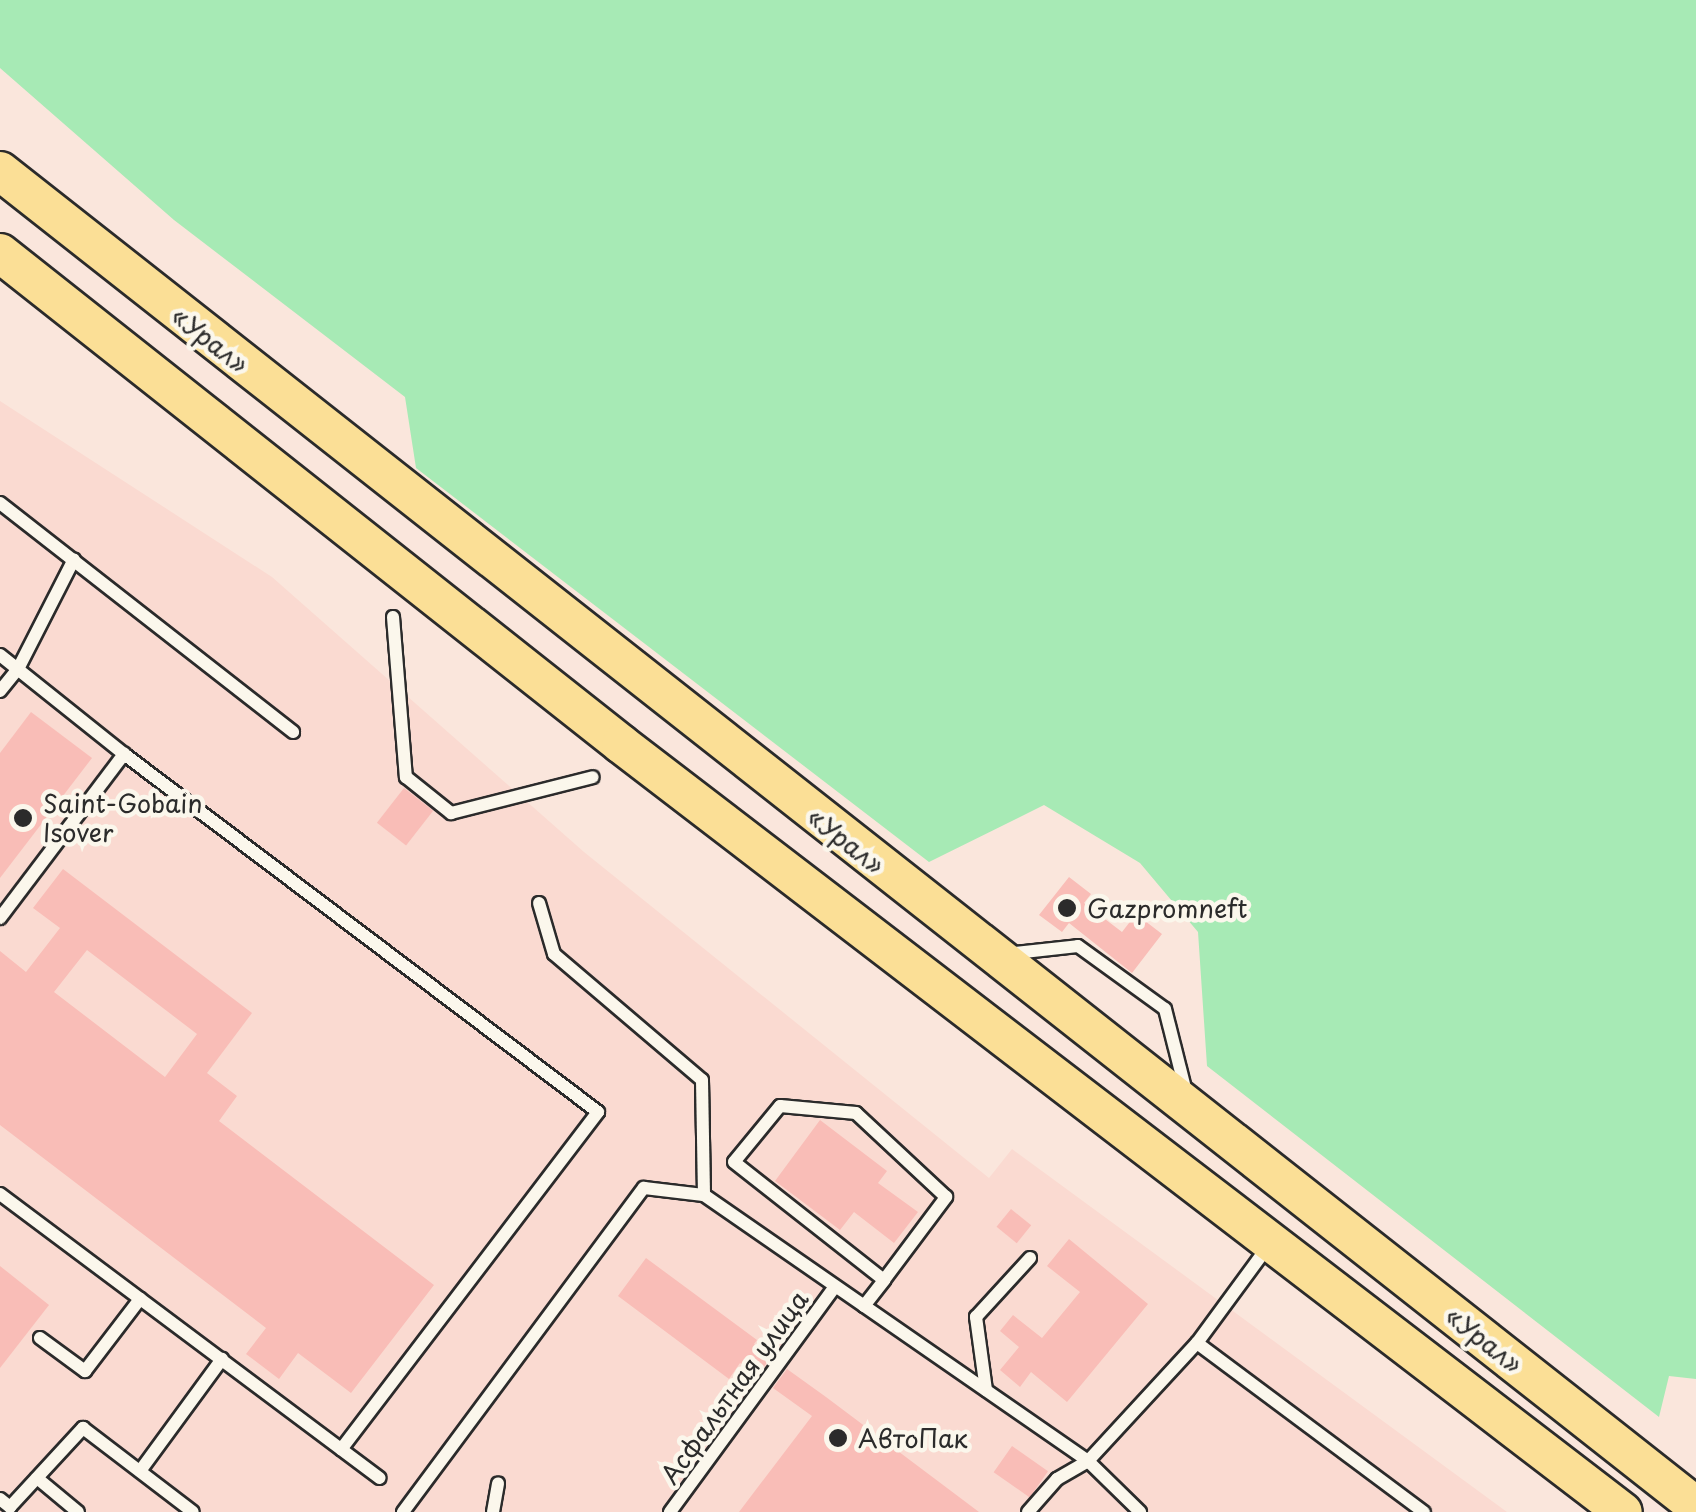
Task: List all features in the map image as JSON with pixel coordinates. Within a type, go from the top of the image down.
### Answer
[{"type":"main road","name":"«Урал»","points":[[0,171],[1696,1506]]},
{"type":"main road","name":"«Урал»","points":[[0,253],[637,756],[1623,1512]]},
{"type":"lane","points":[[0,502],[293,732]]},
{"type":"lane","points":[[0,691],[18,669],[74,559]]},
{"type":"lane","points":[[393,617],[406,777],[451,813],[593,776]]},
{"type":"lane","points":[[0,656],[598,1112],[341,1449]]},
{"type":"lane","points":[[0,918],[124,754]]},
{"type":"lane","points":[[539,903],[554,954],[702,1080],[704,1195]]},
{"type":"lane","points":[[992,955],[1078,946],[1165,1009],[1191,1109]]},
{"type":"lane","points":[[864,1306],[884,1280],[946,1197],[856,1112],[780,1106],[734,1162],[884,1280]]},
{"type":"lane","points":[[403,1512],[644,1188],[704,1195],[1088,1461],[1140,1512]]},
{"type":"lane","points":[[0,1194],[380,1478]]},
{"type":"lane","points":[[1028,1512],[1057,1478],[1088,1461],[1197,1343],[1273,1240]]},
{"type":"lane","points":[[986,1390],[976,1317],[1030,1258]]},
{"type":"lane","name":"Асфальтная улица","points":[[670,1512],[834,1288]]},
{"type":"lane","points":[[40,1338],[85,1371],[140,1299]]},
{"type":"lane","points":[[1197,1343],[1424,1512]]},
{"type":"lane","points":[[140,1472],[222,1359]]},
{"type":"lane","points":[[0,1499],[10,1507],[83,1428],[193,1512]]},
{"type":"lane","points":[[36,1478],[78,1512]]},
{"type":"lane","points":[[493,1512],[498,1483]]},
{"type":"shaded area","points":[[0,401],[272,577],[584,852],[989,1178],[1012,1149],[1507,1512],[0,1512]]},
{"type":"green space","points":[[0,0],[1696,0],[1696,1379],[1669,1376],[1659,1417],[1207,1066],[1198,932],[1140,863],[1044,805],[929,862],[416,468],[405,397],[174,220],[0,68]]},
{"type":"building","name":"Saint-Gobain Isover","points":[[31,712],[92,758],[0,878],[0,753]]},
{"type":"building","points":[[404,788],[433,811],[406,845],[377,823]]},
{"type":"building","points":[[63,869],[252,1013],[207,1073],[237,1096],[219,1121],[434,1285],[351,1393],[298,1353],[279,1379],[246,1354],[266,1328],[0,1125],[0,951],[26,972],[60,928],[33,908]],"holes":[[[87,950],[197,1034],[165,1077],[54,992]]]},
{"type":"building","points":[[1069,877],[1091,894],[1084,903],[1122,932],[1136,914],[1162,934],[1132,973],[1069,923],[1062,932],[1039,915]]},
{"type":"building","points":[[820,1120],[887,1171],[878,1183],[918,1212],[894,1243],[854,1212],[840,1230],[775,1181]]},
{"type":"building","points":[[1011,1209],[1031,1225],[1017,1243],[997,1227]]},
{"type":"building","points":[[1069,1239],[1148,1304],[1067,1402],[1031,1372],[1020,1387],[1000,1370],[1019,1347],[1000,1331],[1013,1315],[1042,1338],[1080,1292],[1047,1266]]},
{"type":"building","points":[[646,1258],[757,1340],[754,1344],[771,1357],[757,1376],[740,1363],[729,1379],[618,1296]]},
{"type":"building","points":[[0,1266],[49,1305],[0,1368]]},
{"type":"building","name":"АвтоПак","points":[[787,1369],[979,1512],[739,1512],[812,1416],[773,1388]]},
{"type":"building","points":[[1012,1446],[1048,1471],[1030,1497],[994,1472]]},
{"type":"place","name":"Saint-Gobain Isover","points":[[23,818]]},
{"type":"place","name":"Gazpromneft","points":[[1067,908]]},
{"type":"place","name":"АвтоПак","points":[[838,1438]]}]
